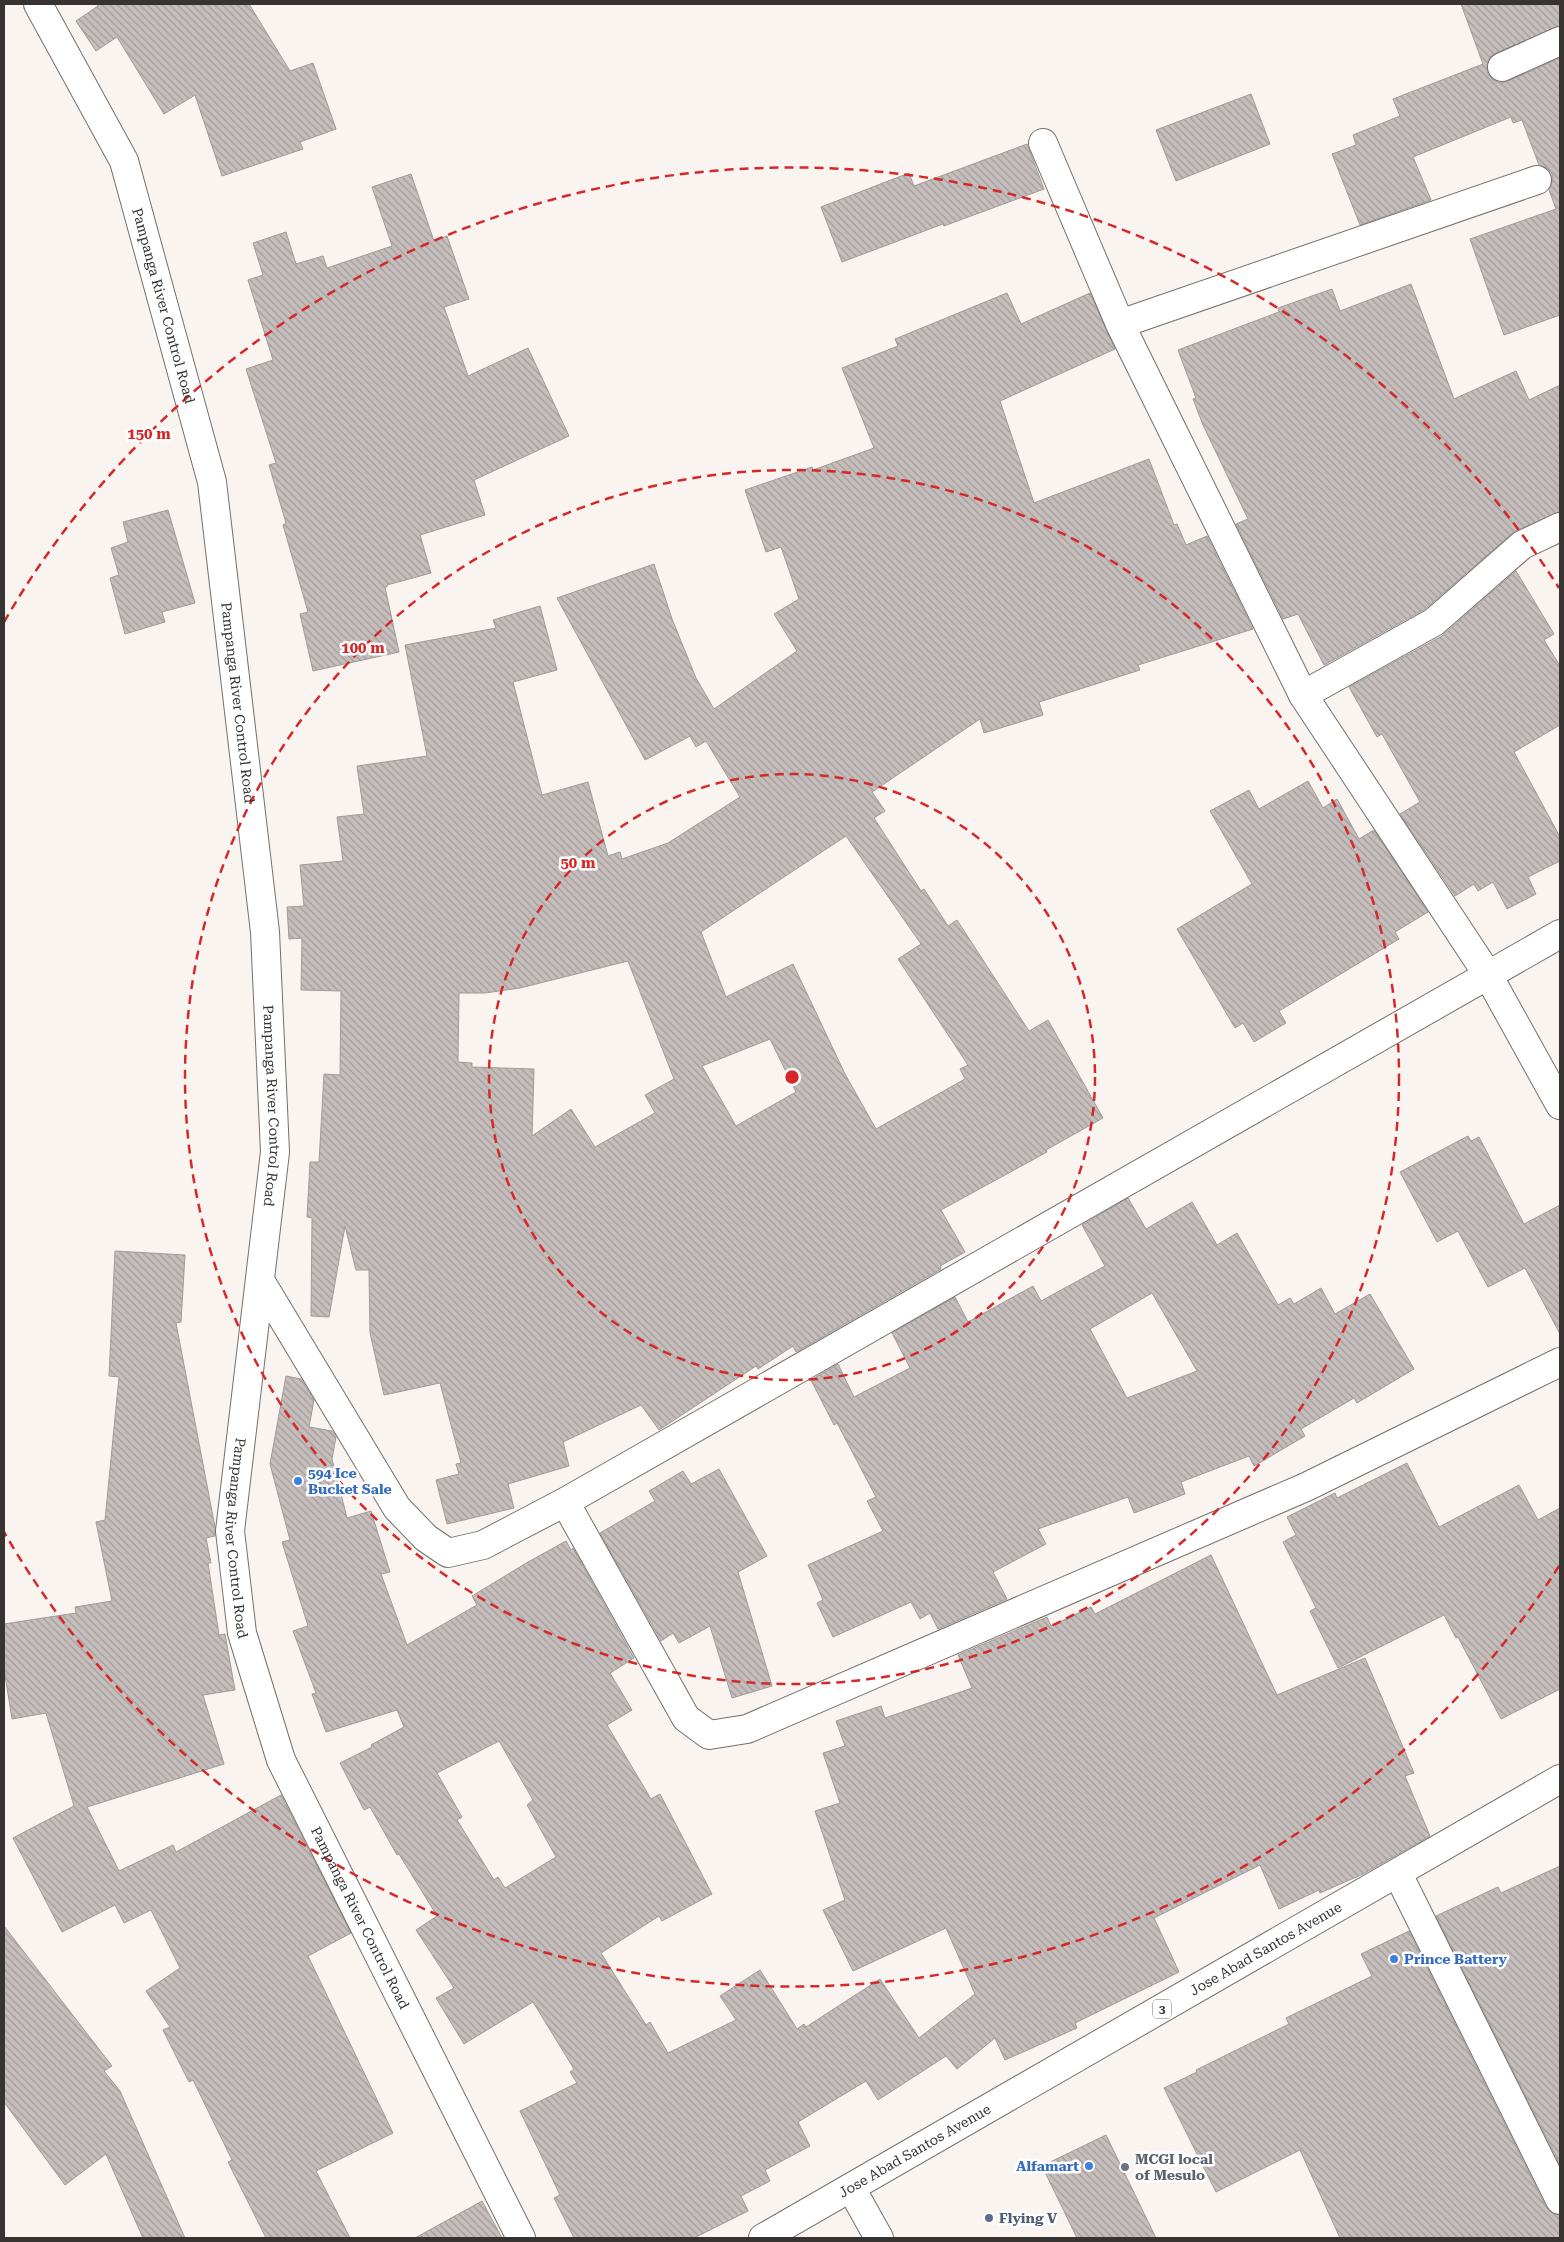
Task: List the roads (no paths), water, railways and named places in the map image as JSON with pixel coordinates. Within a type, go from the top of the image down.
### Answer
[{"type":"main road","name":"Pampanga River Control Road","points":[[38,4],[124,161],[212,482],[265,932],[275,1152],[230,1531],[242,1633],[281,1760],[521,2238]]},
{"type":"main road","points":[[1502,67],[1560,41]]},
{"type":"main road","points":[[1043,143],[1120,324],[1303,694],[1488,975],[1560,1105]]},
{"type":"main road","points":[[1120,324],[1537,180]]},
{"type":"main road","points":[[1303,694],[1434,622],[1522,545],[1560,527]]},
{"type":"main road","points":[[261,1282],[397,1508],[426,1538],[448,1553],[483,1544],[565,1502],[1560,934]]},
{"type":"main road","points":[[565,1502],[686,1718],[709,1735],[747,1729],[1306,1487],[1560,1362]]},
{"type":"main road","name":"Jose Abad Santos Avenue","points":[[763,2238],[1560,1779]]},
{"type":"main road","points":[[1398,1874],[1560,2200]]},
{"type":"main road","points":[[851,2188],[879,2238]]},
{"type":"place","name":"594 Ice Bucket Sale","points":[[298,1481]]},
{"type":"place","name":"Prince Battery","points":[[1394,1959]]},
{"type":"place","name":"Alfamart","points":[[1089,2166]]},
{"type":"place","name":"MCGI local of Mesulo","points":[[1125,2167]]},
{"type":"place","name":"Flying V","points":[[989,2218]]}]
